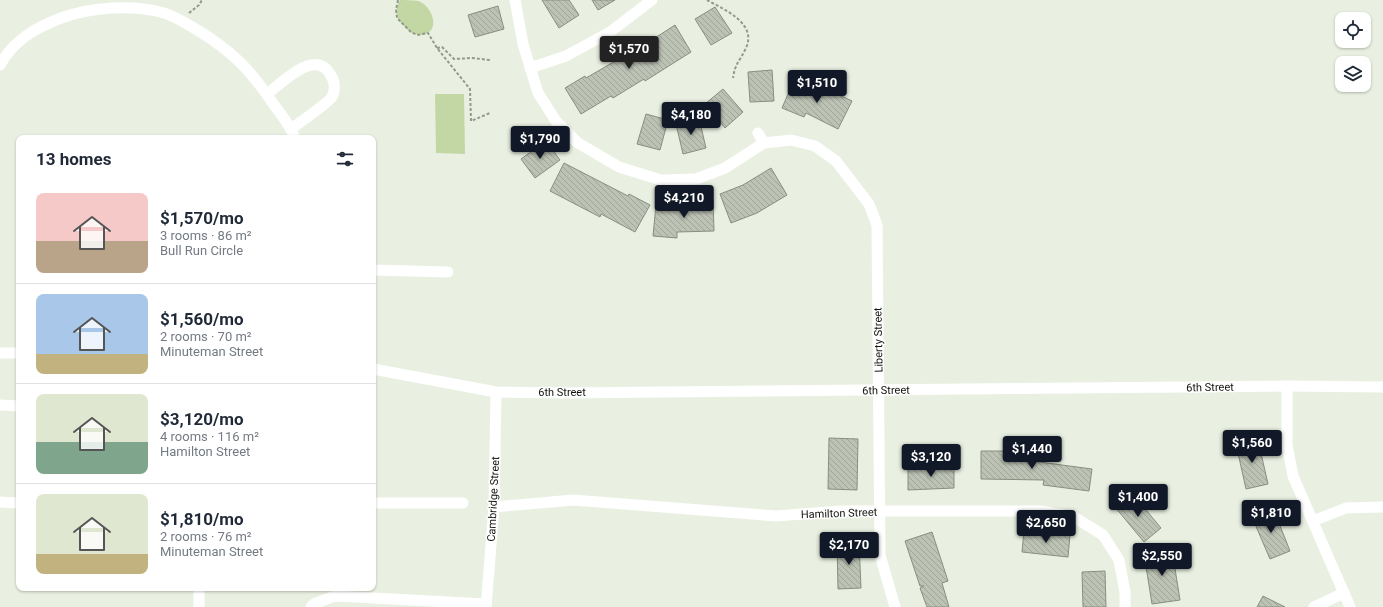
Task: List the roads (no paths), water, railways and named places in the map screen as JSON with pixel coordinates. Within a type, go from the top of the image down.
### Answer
[{"type":"street","name":"Liberty Street","points":[[515,0],[523,44],[538,92],[556,121],[578,143],[619,168],[661,180],[696,179],[725,168],[764,143],[791,140],[815,146],[836,161],[869,204],[877,225],[880,555],[895,607]]},
{"type":"street","points":[[530,68],[566,56],[610,32],[652,0]]},
{"type":"street","points":[[0,65],[16,43],[54,21],[73,14],[95,9],[140,5],[180,20],[221,45],[239,60],[267,94],[293,134],[331,98],[335,88],[334,80],[327,69],[319,65],[307,65],[267,94]]},
{"type":"street","points":[[758,133],[764,143]]},
{"type":"street","points":[[376,270],[448,272]]},
{"type":"street","points":[[0,353],[16,353]]},
{"type":"street","name":"6th Street","points":[[376,370],[496,392],[563,393],[1287,386],[1383,387]]},
{"type":"street","points":[[1287,386],[1286,445],[1293,476],[1350,607]]},
{"type":"street","name":"Cambridge Street","points":[[486,606],[494,507],[496,392]]},
{"type":"street","points":[[0,406],[16,406]]},
{"type":"street","name":"Hamilton Street","points":[[494,507],[573,500],[776,516],[841,511],[1041,511],[1074,517],[1103,535],[1119,560],[1126,592],[1125,607]]},
{"type":"street","points":[[0,502],[16,502]]},
{"type":"street","points":[[376,503],[462,503]]},
{"type":"street","points":[[1313,521],[1346,508],[1383,507]]},
{"type":"street","points":[[199,591],[199,607]]},
{"type":"street","points":[[1314,607],[1344,593]]},
{"type":"street","points":[[311,607],[314,604],[335,596],[486,606]]}]
